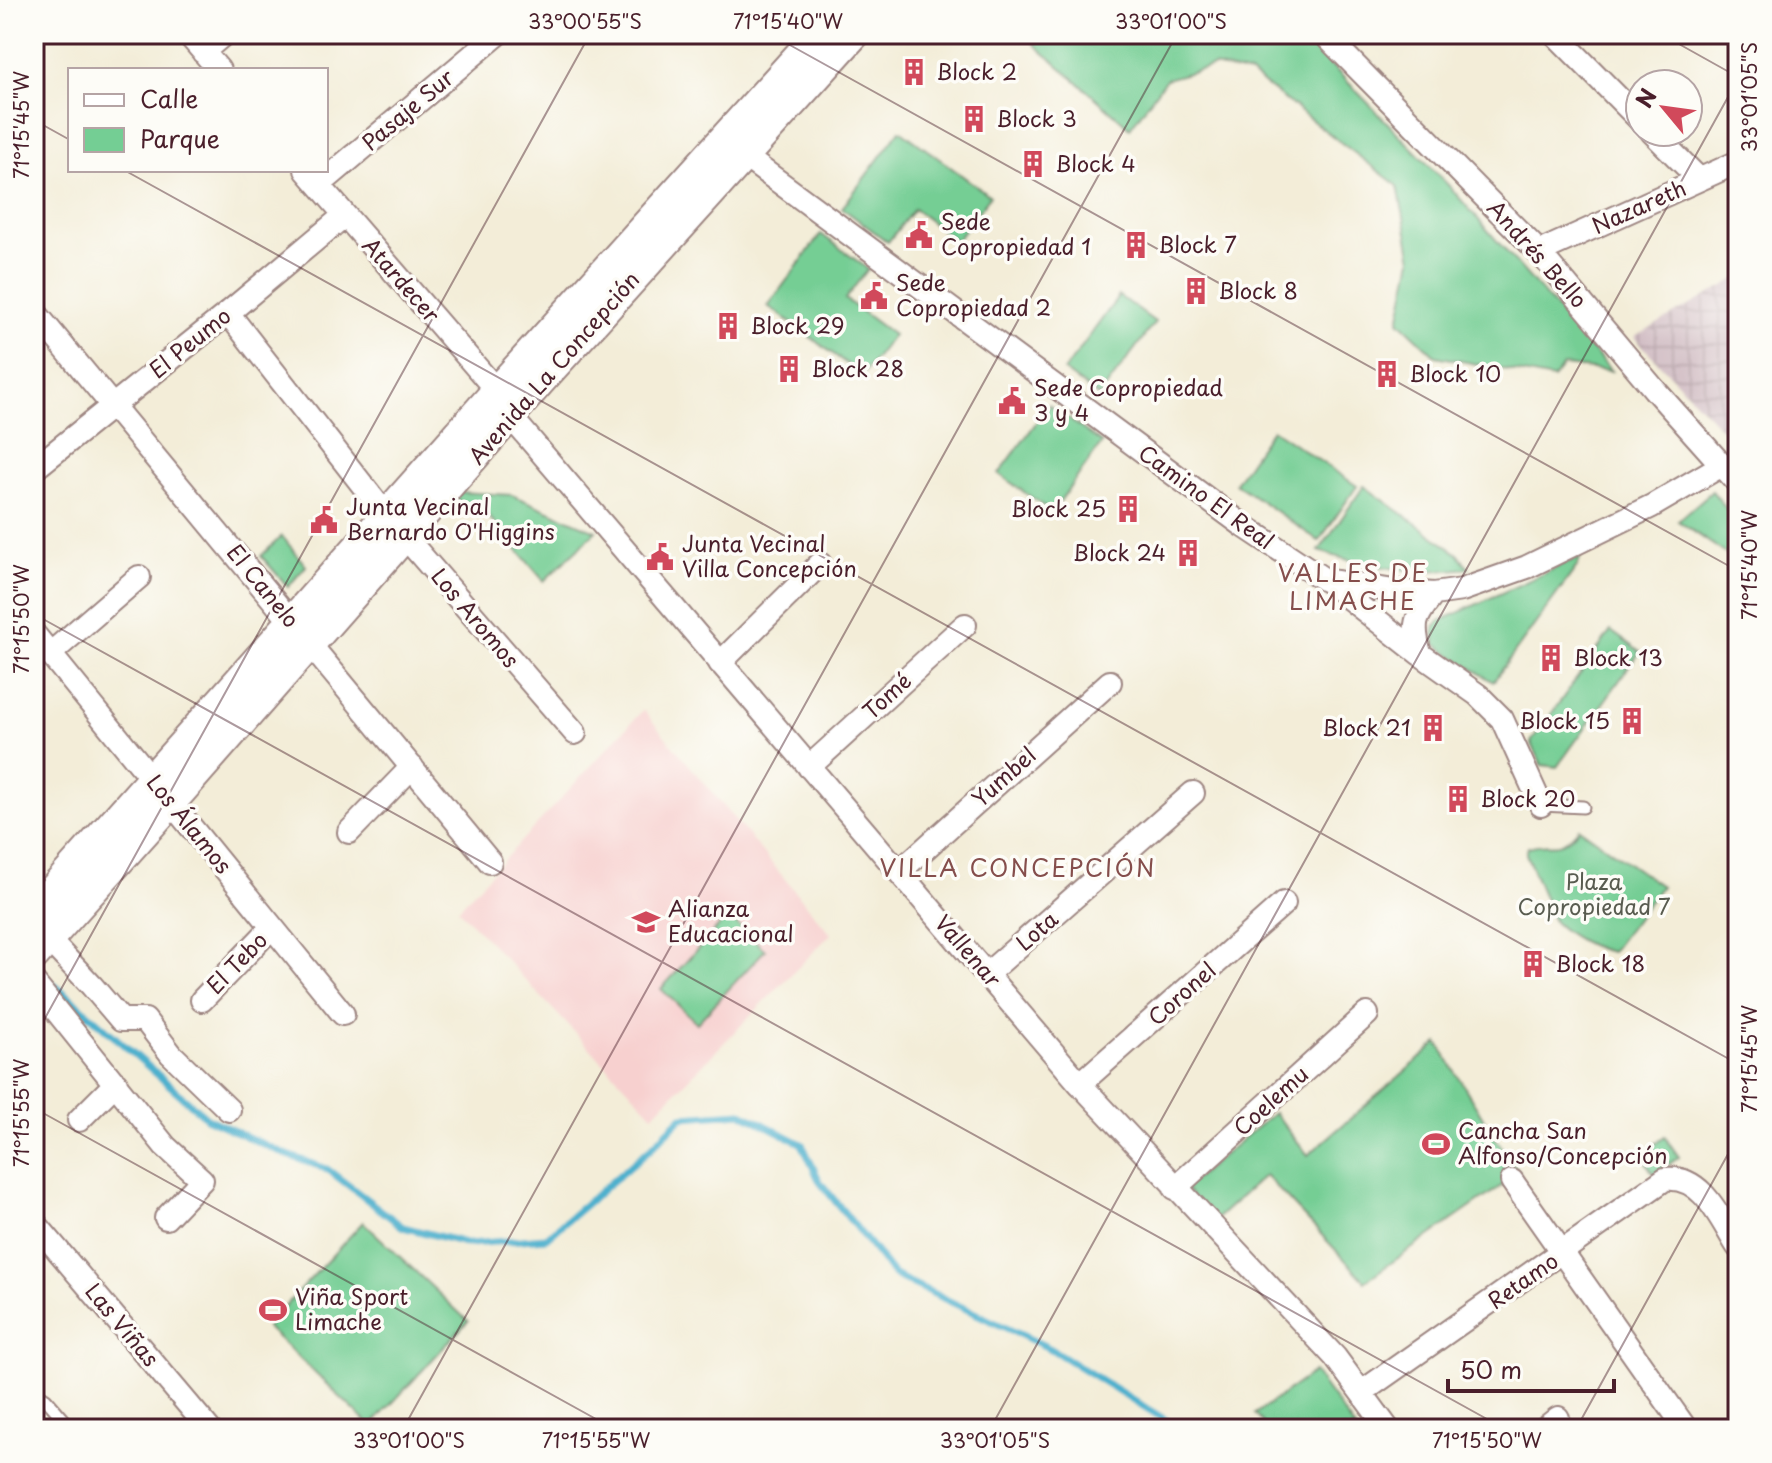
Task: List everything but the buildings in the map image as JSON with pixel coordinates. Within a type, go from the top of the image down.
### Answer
[{"type":"street","points":[[188,34],[217,68]]},
{"type":"street","points":[[203,52],[224,34]]},
{"type":"street","name":"Pasaje Sur","points":[[328,166],[498,34]]},
{"type":"street","name":"Avenida La Concepción","points":[[396,526],[497,391],[819,34]]},
{"type":"street","name":"Avenida La Concepción","points":[[34,912],[152,778],[301,632],[396,526],[511,417],[539,382],[854,34]]},
{"type":"street","name":"Andrés Bello","points":[[1324,34],[1539,252],[1738,483]]},
{"type":"street","points":[[1555,34],[1624,104]]},
{"type":"street","points":[[1668,148],[1699,179]]},
{"type":"street","name":"Camino El Real","points":[[744,156],[1244,526],[1325,580],[1434,594],[1462,590],[1527,567],[1652,506],[1722,465]]},
{"type":"street","name":"Nazareth","points":[[1539,252],[1738,162]]},
{"type":"street","name":"Atardecer","points":[[312,178],[497,391]]},
{"type":"street","name":"El Peumo","points":[[34,469],[345,215]]},
{"type":"street","name":"El Canelo","points":[[34,311],[490,862]]},
{"type":"street","name":"Los Aromos","points":[[228,313],[396,526],[575,733]]},
{"type":"street","name":"Vallenar","points":[[497,391],[511,417],[1080,1084],[1335,1357],[1388,1429]]},
{"type":"street","points":[[720,663],[820,564]]},
{"type":"street","points":[[50,654],[139,577]]},
{"type":"street","points":[[1325,580],[1478,695],[1502,719],[1541,805]]},
{"type":"street","points":[[1420,654],[1414,639],[1416,619],[1434,594]]},
{"type":"street","name":"Tomé","points":[[809,767],[965,625]]},
{"type":"street","name":"Avenida La Concepción","points":[[41,947],[171,802],[301,632]]},
{"type":"street","name":"Los Álamos","points":[[34,634],[343,1014]]},
{"type":"street","name":"Yumbel","points":[[899,872],[1110,682]]},
{"type":"street","points":[[349,832],[412,767]]},
{"type":"street","name":"Lota","points":[[988,973],[1193,793]]},
{"type":"street","name":"Coronel","points":[[1080,1084],[1284,903]]},
{"type":"street","name":"El Tebo","points":[[202,1000],[272,927]]},
{"type":"street","points":[[41,947],[121,1020],[145,1020],[171,1054],[229,1110]]},
{"type":"street","points":[[34,983],[165,1146],[202,1180],[166,1218]]},
{"type":"street","name":"Coelemu","points":[[1175,1188],[1367,1014]]},
{"type":"street","points":[[79,1120],[116,1083]]},
{"type":"street","name":"Retamo","points":[[1362,1392],[1665,1179],[1684,1180],[1701,1190],[1738,1247]]},
{"type":"street","points":[[1512,1181],[1686,1429]]},
{"type":"street","name":"Las Viñas","points":[[34,1222],[209,1429]]},
{"type":"lane","points":[[1541,805],[1583,807]]},
{"type":"lane","points":[[34,1391],[46,1399],[72,1429]]},
{"type":"shaded area","points":[[1738,278],[1738,446],[1634,337]]},
{"type":"shaded area","name":"Alianza Educacional","points":[[643,710],[831,934],[653,1115],[458,909]]},
{"type":"green space","points":[[1042,34],[1301,34],[1449,186],[1611,371],[1563,366],[1553,379],[1436,356],[1399,321],[1412,259],[1398,186],[1251,74],[1214,66],[1166,79],[1130,128],[1034,44]]},
{"type":"green space","points":[[900,130],[990,196],[956,241],[914,209],[888,242],[842,208]]},
{"type":"green space","points":[[821,234],[868,269],[845,299],[893,335],[862,375],[768,306]]},
{"type":"green space","points":[[1119,296],[1155,322],[1099,397],[1064,371]]},
{"type":"green space","points":[[1049,405],[1102,443],[1052,512],[999,474]]},
{"type":"green space","points":[[1272,429],[1357,486],[1319,541],[1235,483]]},
{"type":"green space","points":[[1364,486],[1458,554],[1469,568],[1431,571],[1393,568],[1356,562],[1319,551]]},
{"type":"green space","points":[[1712,491],[1738,523],[1738,562],[1678,521]]},
{"type":"green space","points":[[459,492],[512,495],[596,531],[544,581],[479,505],[457,501]]},
{"type":"green space","points":[[282,536],[306,566],[288,587],[261,556]]},
{"type":"green space","points":[[1580,557],[1578,565],[1493,682],[1435,644],[1434,627],[1440,621]]},
{"type":"green space","points":[[1611,631],[1640,652],[1557,767],[1542,765],[1531,742]]},
{"type":"green space","name":"Plaza Copropiedad 7","points":[[1579,828],[1661,886],[1611,952],[1581,941],[1554,922],[1526,854],[1528,847],[1560,844]]},
{"type":"green space","points":[[728,916],[765,950],[697,1023],[661,989]]},
{"type":"green space","points":[[1438,1043],[1520,1173],[1365,1281],[1265,1175],[1214,1221],[1184,1188],[1274,1113],[1308,1155]]},
{"type":"green space","points":[[1665,1137],[1679,1157],[1654,1175],[1641,1154]]},
{"type":"green space","points":[[363,1222],[468,1321],[371,1426],[266,1327]]},
{"type":"green space","points":[[1314,1372],[1355,1429],[1268,1429],[1255,1414]]},
{"type":"waterway","points":[[35,971],[67,995],[208,1119],[285,1154],[327,1169],[403,1227],[469,1244],[546,1238],[650,1149],[682,1117],[742,1113],[802,1144],[820,1182],[894,1275],[1051,1349],[1180,1429]]},
{"type":"place","name":"Block 2","points":[[914,72]]},
{"type":"place","name":"Block 3","points":[[974,119]]},
{"type":"place","name":"Block 4","points":[[1033,164]]},
{"type":"place","name":"Sede Copropiedad 1","points":[[919,235]]},
{"type":"place","name":"Block 7","points":[[1136,245]]},
{"type":"place","name":"Block 8","points":[[1196,291]]},
{"type":"place","name":"Sede Copropiedad 2","points":[[874,296]]},
{"type":"place","name":"Block 29","points":[[728,326]]},
{"type":"place","name":"Block 28","points":[[789,369]]},
{"type":"place","name":"Block 10","points":[[1387,374]]},
{"type":"place","name":"Sede Copropiedad 3 y 4","points":[[1012,401]]},
{"type":"place","name":"Block 25","points":[[1128,509]]},
{"type":"place","name":"Junta Vecinal Bernardo O'Higgins","points":[[324,520]]},
{"type":"place","name":"Block 24","points":[[1188,553]]},
{"type":"place","name":"Junta Vecinal Villa Concepción","points":[[660,557]]},
{"type":"place","name":"Block 13","points":[[1551,658]]},
{"type":"place","name":"Block 15","points":[[1632,721]]},
{"type":"place","name":"Block 21","points":[[1433,728]]},
{"type":"place","name":"Block 20","points":[[1458,799]]},
{"type":"place","name":"Alianza Educacional","points":[[646,922]]},
{"type":"place","name":"Block 18","points":[[1533,964]]},
{"type":"place","name":"Cancha San Alfonso/Concepción","points":[[1436,1144]]},
{"type":"place","name":"Viña Sport Limache","points":[[273,1310]]},
{"type":"district","name":"VALLES DE LIMACHE","points":[[1353,588]]},
{"type":"district","name":"VILLA CONCEPCIÓN","points":[[1018,869]]}]
